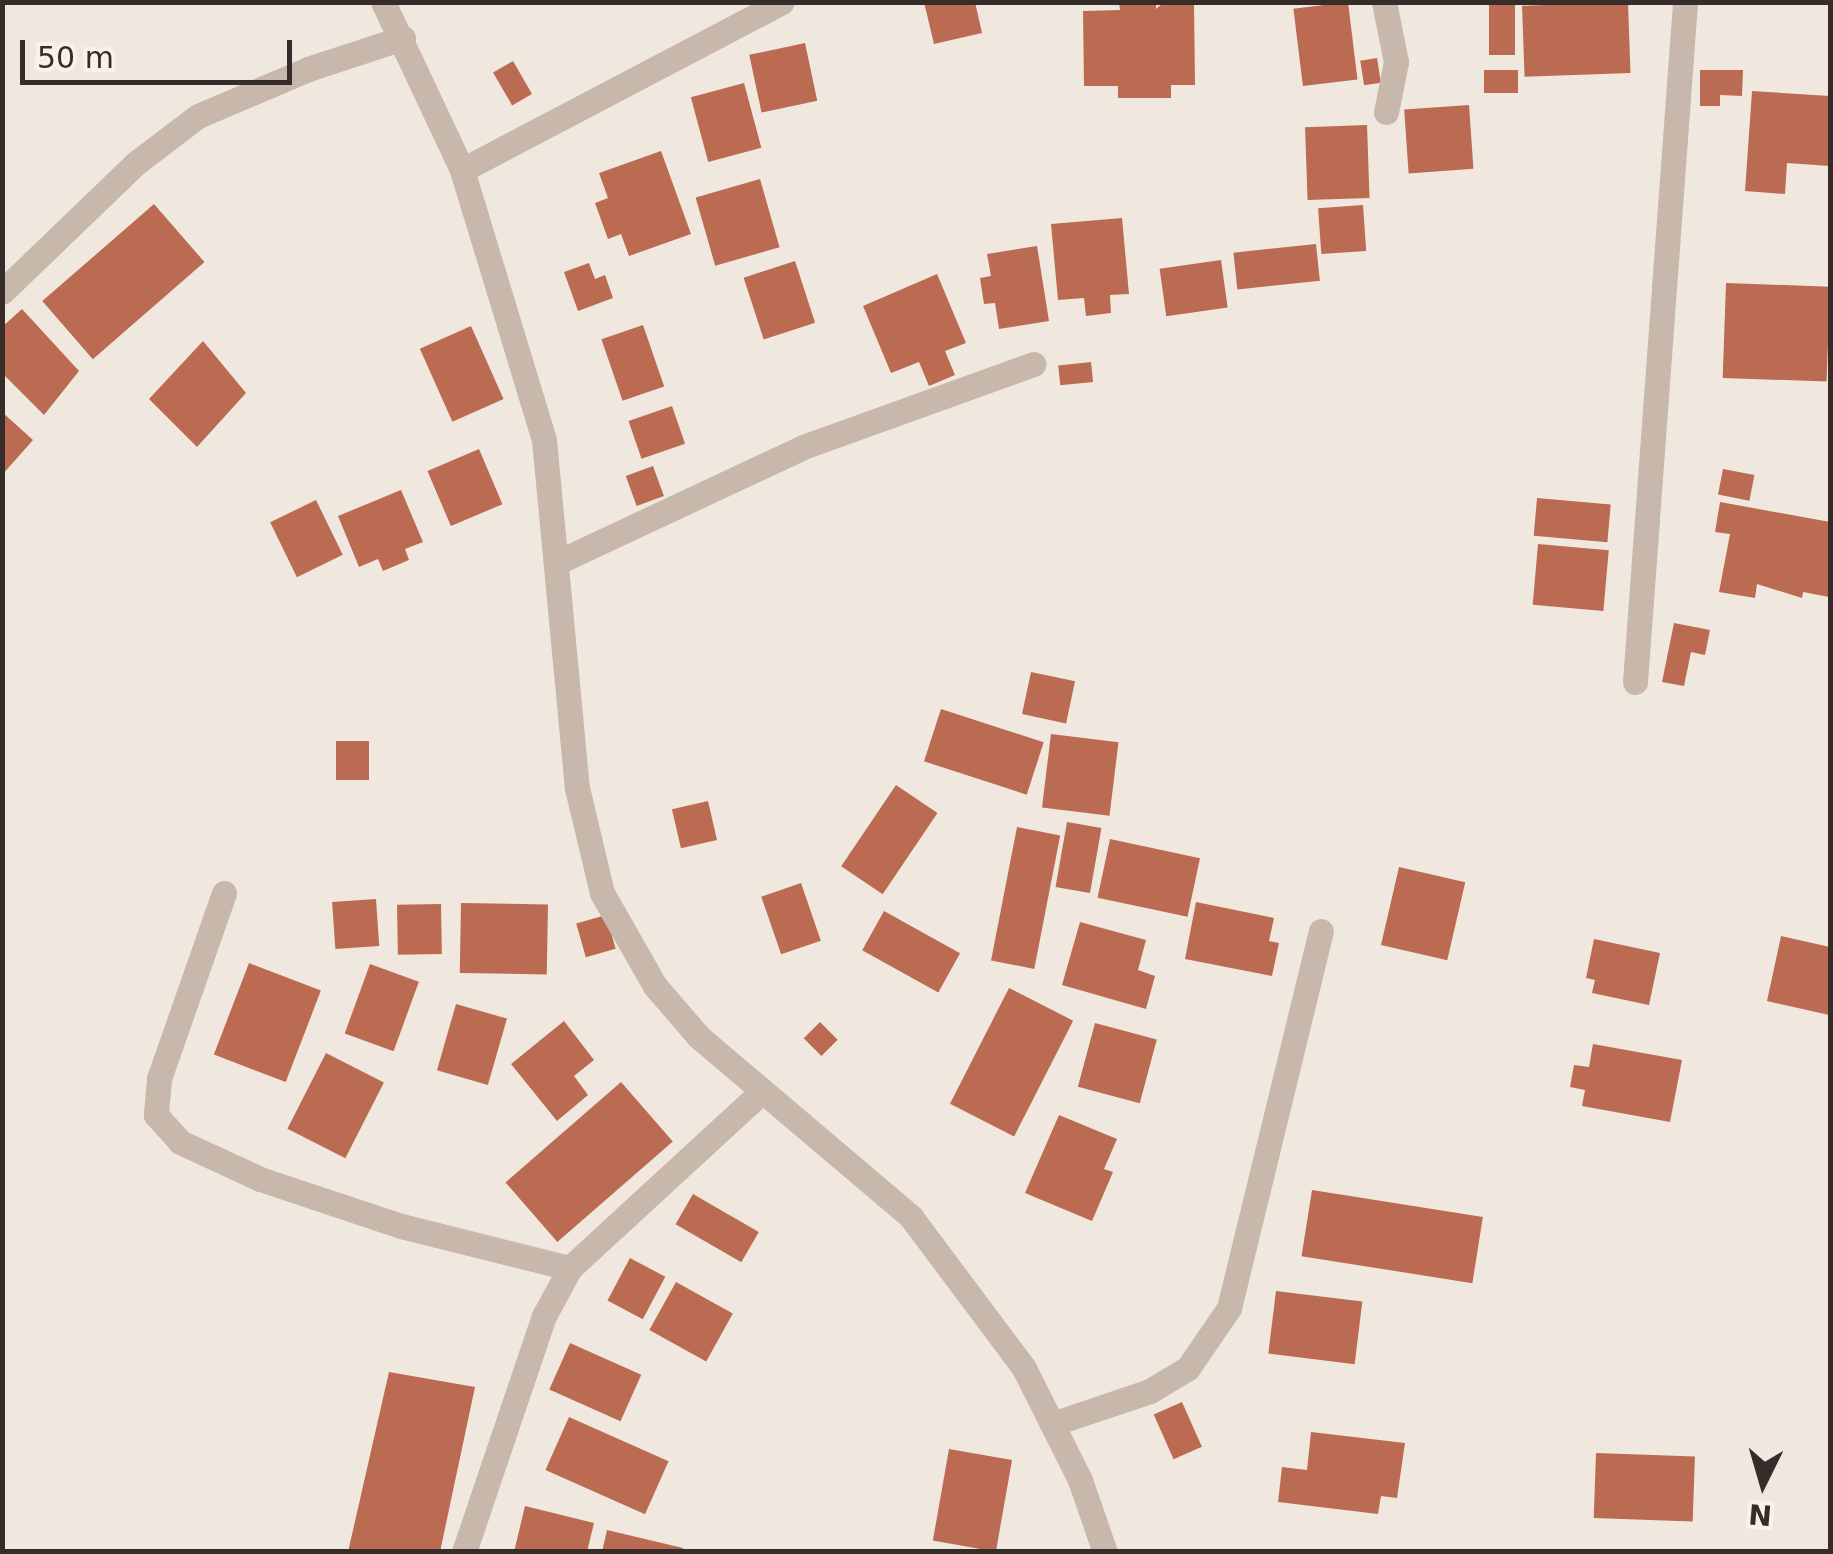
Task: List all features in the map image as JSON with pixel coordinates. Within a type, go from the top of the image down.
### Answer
[{"type":"street","points":[[383,2],[462,170],[544,440],[560,562],[560,634],[577,788],[602,893],[654,986],[758,1094],[911,1217],[1024,1368],[1052,1424],[1105,1552]]},
{"type":"street","points":[[462,170],[782,2]]},
{"type":"street","points":[[1384,2],[1396,62],[1386,112]]},
{"type":"street","points":[[1635,682],[1686,2]]},
{"type":"street","points":[[2,292],[136,163],[198,116],[308,68],[403,38]]},
{"type":"street","points":[[560,562],[802,447],[1034,364]]},
{"type":"street","points":[[224,894],[160,1079],[156,1115],[180,1142],[260,1180],[401,1226],[570,1268]]},
{"type":"street","points":[[1052,1424],[1150,1392],[1188,1368],[1229,1308],[1321,931]]},
{"type":"street","points":[[464,1552],[544,1316],[570,1268],[758,1094]]},
{"type":"building","points":[[924,2],[975,2],[982,33],[934,44]]},
{"type":"building","points":[[1119,2],[1156,2],[1156,9],[1164,2],[1194,2],[1195,85],[1171,85],[1171,98],[1118,98],[1118,86],[1084,86],[1083,11],[1120,10]]},
{"type":"building","points":[[1348,2],[1358,79],[1303,86],[1293,9]]},
{"type":"building","points":[[1489,2],[1515,2],[1515,55],[1489,55]]},
{"type":"building","points":[[1628,2],[1630,73],[1525,77],[1522,6]]},
{"type":"building","points":[[805,43],[817,101],[762,113],[749,55]]},
{"type":"building","points":[[1377,58],[1381,83],[1364,85],[1360,61]]},
{"type":"building","points":[[513,61],[532,94],[512,105],[493,72]]},
{"type":"building","points":[[1484,70],[1518,70],[1518,93],[1484,93]]},
{"type":"building","points":[[1700,70],[1743,70],[1742,96],[1720,95],[1720,106],[1700,106]]},
{"type":"building","points":[[744,83],[761,148],[708,162],[691,97]]},
{"type":"building","points":[[1752,91],[1830,96],[1830,166],[1787,163],[1785,194],[1745,191]]},
{"type":"building","points":[[1469,105],[1473,169],[1409,173],[1404,110]]},
{"type":"building","points":[[1367,125],[1370,198],[1308,200],[1305,127]]},
{"type":"building","points":[[661,151],[691,234],[629,256],[621,234],[608,239],[595,203],[608,198],[599,173]]},
{"type":"building","points":[[760,179],[780,247],[715,266],[696,197]]},
{"type":"building","points":[[154,204],[205,262],[93,359],[42,301]]},
{"type":"building","points":[[1363,205],[1366,251],[1321,254],[1318,208]]},
{"type":"building","points":[[1122,218],[1129,294],[1110,295],[1111,313],[1086,316],[1084,298],[1058,300],[1051,224]]},
{"type":"building","points":[[1316,244],[1320,281],[1237,289],[1233,253]]},
{"type":"building","points":[[1037,246],[1049,321],[999,329],[995,303],[984,304],[980,278],[991,276],[987,254]]},
{"type":"building","points":[[1221,260],[1228,308],[1166,316],[1160,269]]},
{"type":"building","points":[[795,261],[815,323],[764,340],[744,278]]},
{"type":"building","points":[[589,263],[595,279],[605,275],[613,298],[578,311],[564,272]]},
{"type":"building","points":[[937,274],[966,343],[945,351],[955,375],[929,386],[919,362],[891,373],[863,306]]},
{"type":"building","points":[[1726,283],[1830,287],[1827,382],[1723,378]]},
{"type":"building","points":[[22,309],[79,371],[44,415],[2,373],[2,327]]},
{"type":"building","points":[[643,325],[664,386],[623,401],[601,339]]},
{"type":"building","points":[[471,326],[504,399],[452,422],[420,349]]},
{"type":"building","points":[[203,341],[246,393],[197,447],[149,399]]},
{"type":"building","points":[[1091,362],[1093,382],[1060,385],[1058,365]]},
{"type":"building","points":[[672,406],[685,444],[642,459],[629,421]]},
{"type":"building","points":[[2,412],[33,440],[2,475]]},
{"type":"building","points":[[479,449],[502,504],[451,526],[427,471]]},
{"type":"building","points":[[653,466],[664,496],[637,506],[626,476]]},
{"type":"building","points":[[1723,469],[1754,475],[1749,501],[1718,495]]},
{"type":"building","points":[[401,490],[423,542],[405,549],[409,560],[383,571],[378,559],[359,567],[338,516]]},
{"type":"building","points":[[1537,498],[1611,504],[1607,542],[1534,536]]},
{"type":"building","points":[[316,500],[343,555],[297,577],[270,522]]},
{"type":"building","points":[[1720,502],[1830,522],[1829,597],[1803,592],[1802,598],[1757,584],[1755,598],[1719,592],[1730,534],[1715,532]]},
{"type":"building","points":[[1538,544],[1609,550],[1603,611],[1533,605]]},
{"type":"building","points":[[1674,623],[1710,630],[1705,655],[1691,652],[1684,686],[1662,682]]},
{"type":"building","points":[[1031,672],[1075,681],[1066,723],[1022,714]]},
{"type":"building","points":[[941,709],[1044,742],[1027,795],[924,761]]},
{"type":"building","points":[[1051,734],[1118,742],[1109,816],[1042,807]]},
{"type":"building","points":[[336,741],[369,741],[369,780],[336,780]]},
{"type":"building","points":[[896,785],[937,813],[883,894],[841,866]]},
{"type":"building","points":[[708,801],[717,840],[681,848],[672,809]]},
{"type":"building","points":[[1067,822],[1101,828],[1090,893],[1056,887]]},
{"type":"building","points":[[1017,827],[1060,835],[1034,969],[991,961]]},
{"type":"building","points":[[1110,839],[1200,858],[1188,917],[1098,898]]},
{"type":"building","points":[[1399,867],[1465,882],[1447,960],[1381,945]]},
{"type":"building","points":[[801,883],[821,941],[781,954],[761,897]]},
{"type":"building","points":[[376,899],[379,946],[335,949],[332,902]]},
{"type":"building","points":[[1196,902],[1274,918],[1269,941],[1279,943],[1272,976],[1185,959]]},
{"type":"building","points":[[461,903],[548,905],[547,975],[460,973]]},
{"type":"building","points":[[441,904],[442,954],[398,955],[397,905]]},
{"type":"building","points":[[884,911],[960,953],[938,993],[862,950]]},
{"type":"building","points":[[606,915],[616,949],[586,957],[576,924]]},
{"type":"building","points":[[1080,922],[1146,940],[1138,970],[1155,976],[1146,1009],[1062,985]]},
{"type":"building","points":[[1781,936],[1830,947],[1829,1015],[1767,1001]]},
{"type":"building","points":[[1594,939],[1660,953],[1649,1005],[1592,993],[1595,980],[1586,978]]},
{"type":"building","points":[[249,963],[321,991],[286,1082],[214,1054]]},
{"type":"building","points":[[370,964],[419,982],[394,1051],[345,1034]]},
{"type":"building","points":[[1009,988],[1073,1021],[1014,1137],[950,1104]]},
{"type":"building","points":[[456,1004],[507,1019],[488,1085],[437,1070]]},
{"type":"building","points":[[564,1021],[594,1060],[574,1076],[588,1095],[557,1121],[511,1064]]},
{"type":"building","points":[[820,1022],[838,1040],[821,1056],[804,1038]]},
{"type":"building","points":[[1095,1023],[1157,1040],[1140,1103],[1078,1087]]},
{"type":"building","points":[[1593,1044],[1682,1060],[1670,1122],[1582,1106],[1585,1090],[1570,1087],[1574,1065],[1589,1067]]},
{"type":"building","points":[[326,1053],[384,1083],[345,1158],[287,1129]]},
{"type":"building","points":[[621,1082],[673,1142],[557,1242],[506,1182]]},
{"type":"building","points":[[1059,1115],[1117,1139],[1104,1169],[1113,1172],[1092,1221],[1025,1193]]},
{"type":"building","points":[[1312,1190],[1483,1217],[1472,1283],[1302,1256]]},
{"type":"building","points":[[693,1194],[759,1232],[741,1262],[676,1224]]},
{"type":"building","points":[[630,1258],[665,1277],[643,1319],[607,1300]]},
{"type":"building","points":[[676,1282],[733,1314],[706,1362],[649,1330]]},
{"type":"building","points":[[1276,1291],[1362,1302],[1355,1364],[1268,1354]]},
{"type":"building","points":[[570,1343],[641,1375],[621,1421],[549,1390]]},
{"type":"building","points":[[389,1372],[475,1387],[440,1552],[348,1552]]},
{"type":"building","points":[[1182,1402],[1202,1447],[1174,1459],[1154,1415]]},
{"type":"building","points":[[569,1417],[669,1461],[645,1514],[545,1470]]},
{"type":"building","points":[[1311,1432],[1405,1443],[1397,1498],[1381,1496],[1378,1514],[1278,1502],[1282,1467],[1307,1470]]},
{"type":"building","points":[[949,1449],[1012,1460],[996,1552],[933,1541]]},
{"type":"building","points":[[1596,1453],[1695,1456],[1693,1521],[1594,1518]]},
{"type":"building","points":[[525,1506],[594,1523],[587,1552],[514,1552]]},
{"type":"building","points":[[607,1530],[683,1548],[682,1552],[602,1552]]}]
